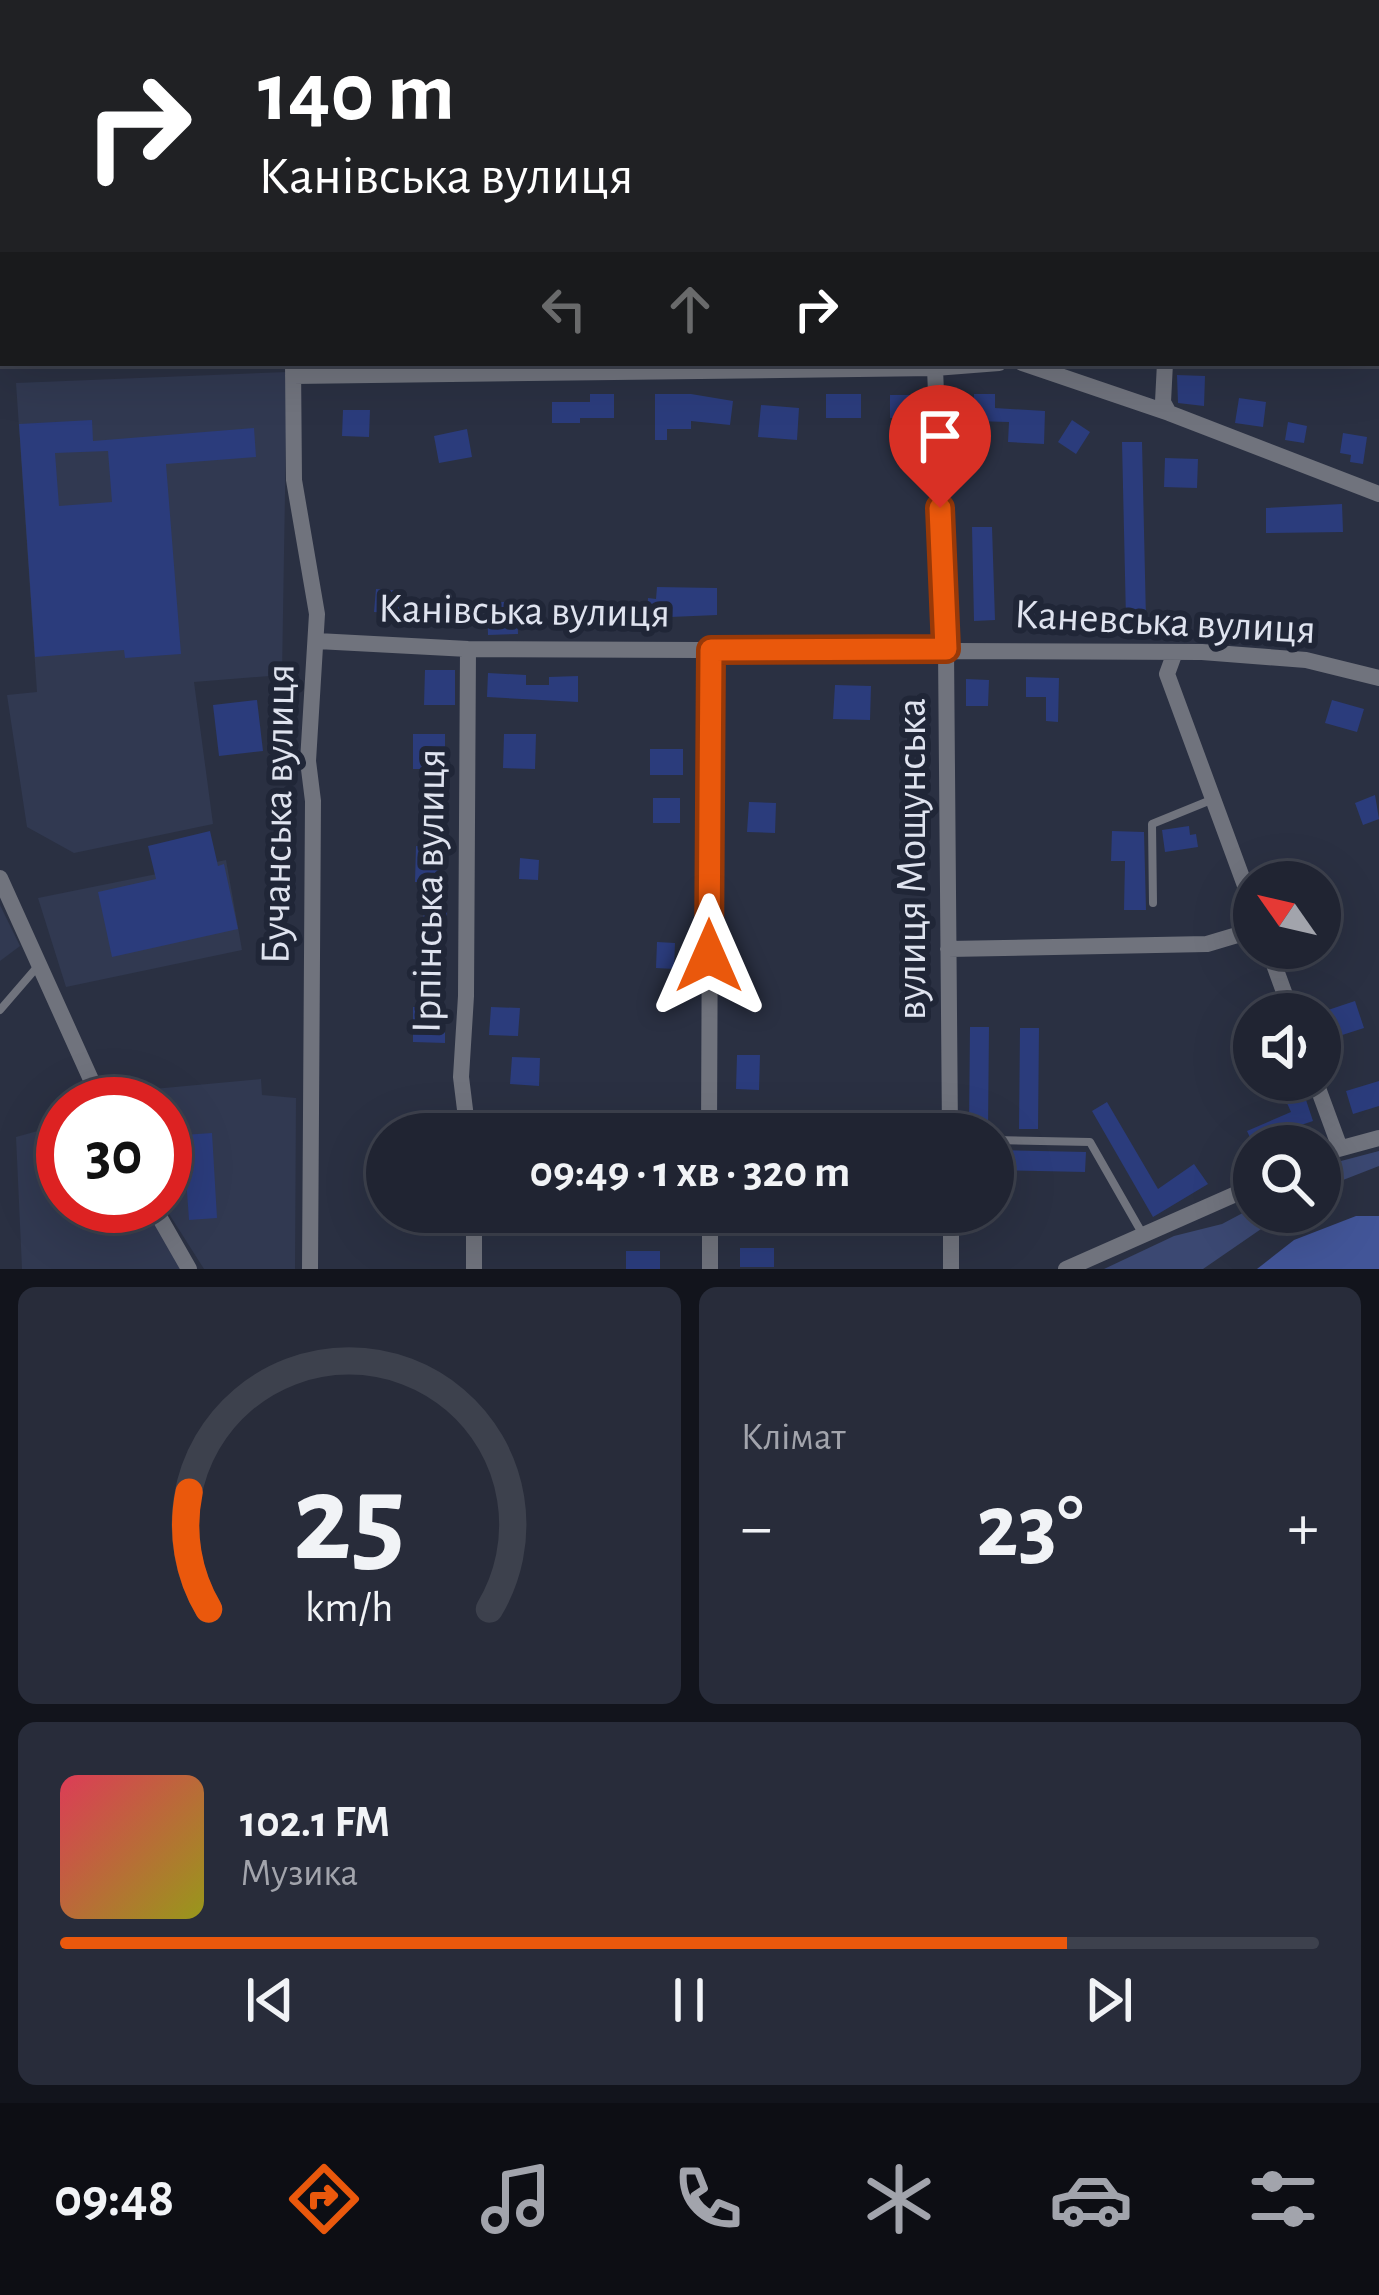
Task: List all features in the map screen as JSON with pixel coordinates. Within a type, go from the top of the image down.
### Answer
[{"type":"street","points":[[293,370],[961,366]]},
{"type":"street","points":[[1031,366],[1379,494]]},
{"type":"street","points":[[1165,366],[1163,402],[1169,413]]},
{"type":"street","name":"вулиця Мощунська","points":[[935,368],[946,649],[950,1113]]},
{"type":"street","name":"Бучанська вулиця","points":[[293,370],[295,480],[317,614],[308,761],[313,801],[310,1269]]},
{"type":"street","name":"Канівська вулиця","points":[[317,641],[468,649],[946,649]]},
{"type":"street","name":"Ірпінська вулиця","points":[[465,1113],[461,1077],[466,996],[468,649]]},
{"type":"street","name":"Каневська вулиця","points":[[946,649],[1175,652],[1306,660],[1379,679]]},
{"type":"street","points":[[709,1113],[711,650]]},
{"type":"street","points":[[1175,652],[1167,674],[1235,861]]},
{"type":"street","points":[[0,878],[90,1077]]},
{"type":"street","points":[[948,949],[1207,944],[1233,936]]},
{"type":"street","points":[[1341,1148],[1379,1138]]},
{"type":"street","points":[[1066,1269],[1233,1196]]},
{"type":"street","points":[[168,1233],[189,1269]]},
{"type":"street","points":[[474,1233],[474,1269]]},
{"type":"street","points":[[710,1233],[710,1269]]},
{"type":"street","points":[[950,1233],[951,1269]]},
{"type":"lane","points":[[1153,903],[1152,824],[1212,800]]},
{"type":"lane","points":[[0,1010],[39,965]]},
{"type":"lane","points":[[1014,1140],[1090,1142],[1144,1237]]},
{"type":"shaded area","points":[[287,372],[282,675],[194,682],[213,824],[74,853],[27,827],[7,695],[37,692],[16,383]]},
{"type":"shaded area","points":[[226,860],[242,950],[66,987],[38,898]]},
{"type":"shaded area","points":[[0,905],[20,946],[0,961]]},
{"type":"shaded area","points":[[261,1079],[262,1095],[296,1098],[295,1269],[204,1269],[181,1233],[192,1233],[192,1085]]},
{"type":"shaded area","points":[[36,1131],[36,1233],[161,1233],[180,1269],[22,1269],[16,1137]]},
{"type":"shaded area","points":[[1379,1151],[1379,1166],[1341,1181],[1341,1161]]},
{"type":"shaded area","points":[[1379,1216],[1379,1269],[1257,1269],[1294,1240],[1312,1233],[1341,1233],[1341,1222]]},
{"type":"shaded area","points":[[1233,1218],[1233,1233],[1255,1233],[1203,1269],[1104,1269],[1174,1236]]},
{"type":"building","points":[[1177,375],[1205,376],[1204,406],[1178,403]]},
{"type":"building","points":[[590,394],[614,394],[614,418],[552,423],[552,402],[590,402]]},
{"type":"building","points":[[655,394],[733,401],[730,425],[691,421],[691,429],[667,429],[667,440],[655,440]]},
{"type":"building","points":[[826,394],[861,394],[861,418],[826,418]]},
{"type":"building","points":[[974,394],[995,394],[995,408],[1045,411],[1044,444],[1008,442],[1009,422],[973,421]]},
{"type":"building","points":[[890,395],[921,395],[921,418],[890,418]]},
{"type":"building","points":[[1239,398],[1266,402],[1263,427],[1235,423]]},
{"type":"building","points":[[761,405],[799,408],[797,440],[758,437]]},
{"type":"building","points":[[343,410],[370,410],[369,437],[342,436]]},
{"type":"building","points":[[92,420],[93,441],[254,428],[256,457],[166,464],[181,654],[125,658],[124,650],[35,657],[19,424]],"holes":[[[108,451],[112,502],[59,506],[55,453]]]},
{"type":"building","points":[[1072,420],[1090,432],[1076,454],[1058,442]]},
{"type":"building","points":[[1288,422],[1307,426],[1304,443],[1285,440]]},
{"type":"building","points":[[467,429],[472,457],[439,463],[434,436]]},
{"type":"building","points":[[1343,433],[1367,437],[1363,464],[1350,462],[1351,455],[1340,453]]},
{"type":"building","points":[[1122,442],[1142,442],[1146,619],[1126,619]]},
{"type":"building","points":[[1165,458],[1198,459],[1197,488],[1164,487]]},
{"type":"building","points":[[1342,504],[1343,532],[1266,533],[1266,508]]},
{"type":"building","points":[[972,527],[992,527],[995,620],[974,621]]},
{"type":"building","points":[[657,587],[717,588],[717,615],[647,618],[648,598],[656,599]]},
{"type":"building","points":[[376,589],[402,591],[400,614],[374,612]]},
{"type":"building","points":[[517,601],[518,634],[488,635],[487,603]]},
{"type":"building","points":[[425,670],[455,670],[455,705],[424,705]]},
{"type":"building","points":[[488,673],[526,675],[526,685],[549,685],[549,677],[578,676],[578,702],[487,697]]},
{"type":"building","points":[[1026,677],[1059,678],[1058,722],[1046,721],[1046,697],[1026,697]]},
{"type":"building","points":[[966,679],[989,680],[988,706],[966,706]]},
{"type":"building","points":[[835,685],[871,686],[870,720],[833,719]]},
{"type":"building","points":[[257,700],[263,751],[219,756],[213,705]]},
{"type":"building","points":[[1332,700],[1364,709],[1357,732],[1325,723]]},
{"type":"building","points":[[413,734],[445,734],[445,769],[413,769]]},
{"type":"building","points":[[504,734],[536,734],[535,769],[503,768]]},
{"type":"building","points":[[650,749],[683,749],[683,775],[650,775]]},
{"type":"building","points":[[1375,795],[1379,819],[1363,825],[1355,803]]},
{"type":"building","points":[[653,798],[680,798],[680,823],[653,823]]},
{"type":"building","points":[[749,802],[776,803],[775,833],[747,832]]},
{"type":"building","points":[[1189,826],[1198,847],[1165,852],[1162,830]]},
{"type":"building","points":[[210,831],[218,866],[224,864],[238,929],[112,957],[98,892],[156,879],[148,846]]},
{"type":"building","points":[[1112,831],[1144,832],[1146,910],[1124,910],[1125,861],[1111,861]]},
{"type":"building","points":[[416,846],[441,847],[440,882],[415,882]]},
{"type":"building","points":[[520,858],[539,860],[538,880],[519,879]]},
{"type":"building","points":[[424,907],[447,908],[446,932],[423,931]]},
{"type":"building","points":[[657,942],[675,943],[674,969],[656,968]]},
{"type":"building","points":[[1355,1001],[1364,1028],[1341,1035],[1341,1006]]},
{"type":"building","points":[[413,1007],[445,1008],[445,1043],[413,1042]]},
{"type":"building","points":[[491,1007],[520,1008],[518,1036],[489,1035]]},
{"type":"building","points":[[970,1027],[989,1027],[988,1113],[969,1113]]},
{"type":"building","points":[[1020,1028],[1039,1028],[1038,1129],[1019,1129]]},
{"type":"building","points":[[737,1055],[760,1055],[759,1090],[736,1089]]},
{"type":"building","points":[[512,1057],[540,1058],[539,1086],[510,1084]]},
{"type":"building","points":[[1379,1081],[1379,1106],[1353,1114],[1346,1091]]},
{"type":"building","points":[[1306,1101],[1313,1121],[1261,1125],[1291,1112],[1287,1103]]},
{"type":"building","points":[[1107,1102],[1158,1189],[1194,1164],[1208,1184],[1153,1217],[1092,1111]]},
{"type":"building","points":[[212,1133],[217,1218],[192,1220],[192,1134]]},
{"type":"building","points":[[1014,1150],[1086,1152],[1085,1172],[1014,1170]]},
{"type":"building","points":[[740,1248],[774,1248],[774,1267],[740,1267]]},
{"type":"building","points":[[626,1251],[660,1251],[660,1269],[626,1269]]},
{"type":"route","points":[[709,956],[711,650],[946,649],[940,508]]}]
